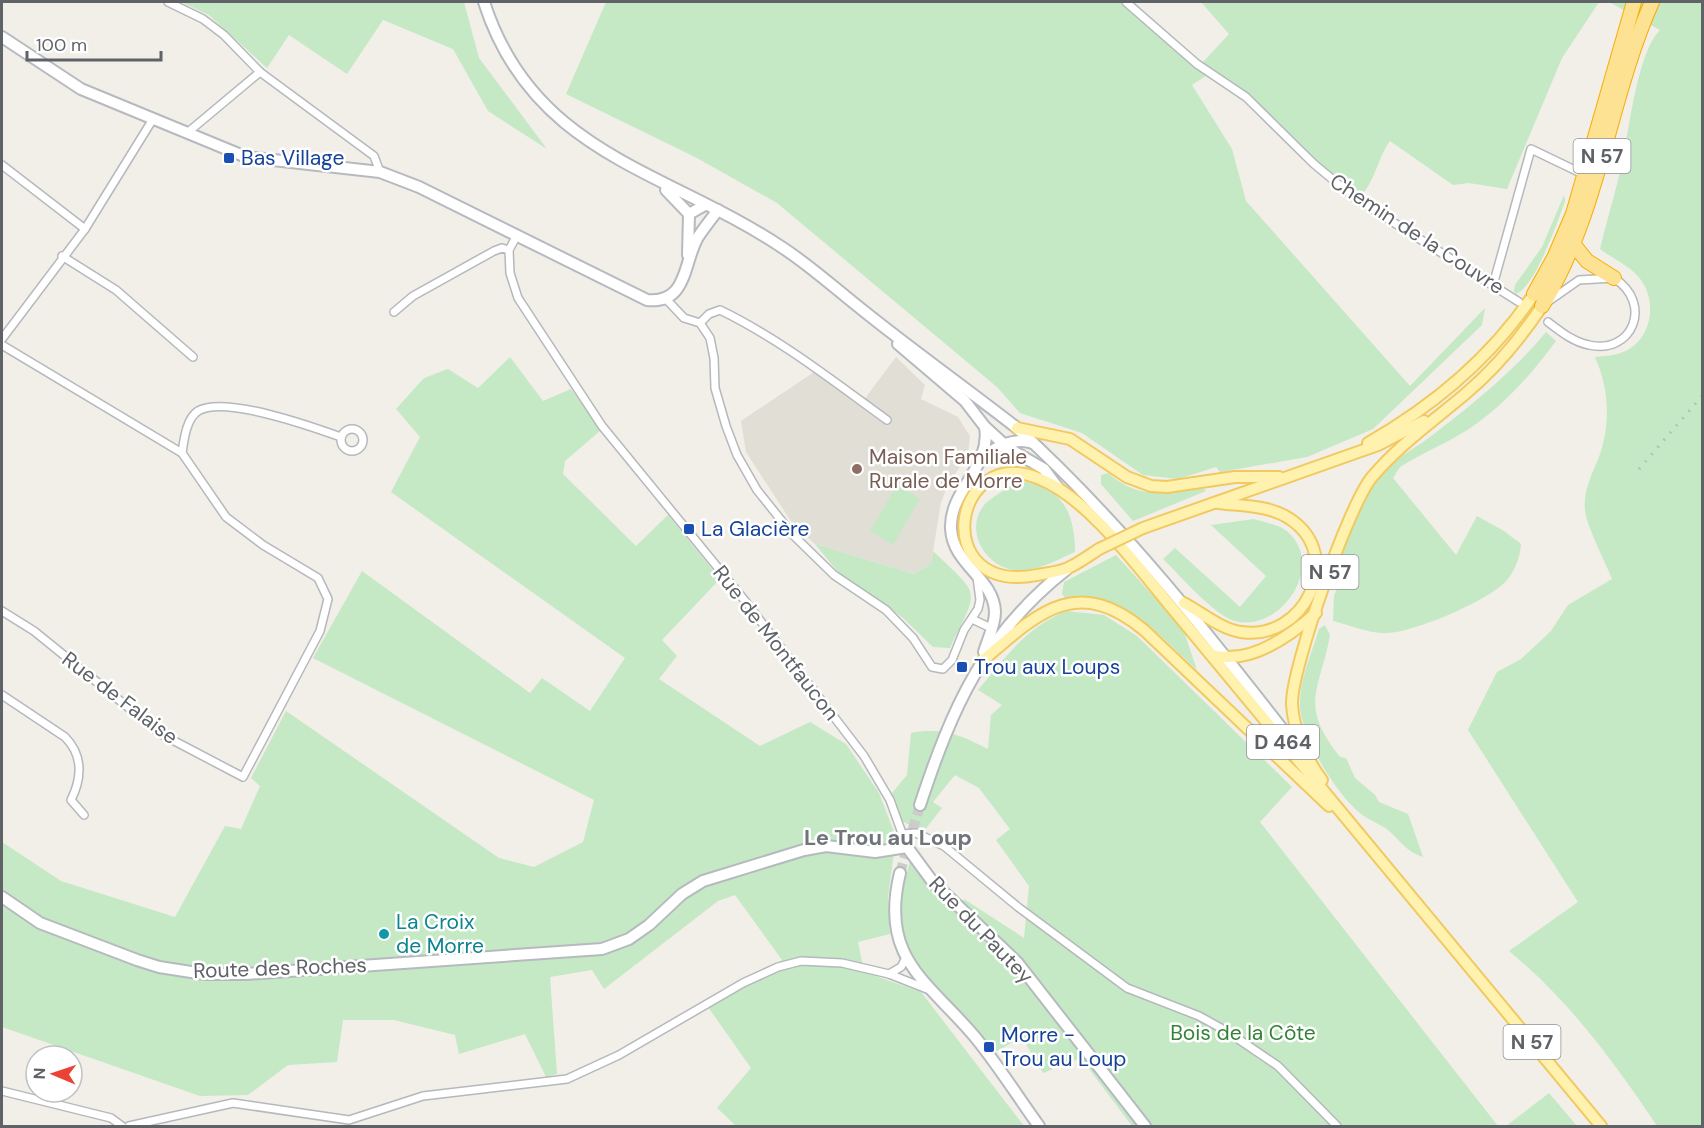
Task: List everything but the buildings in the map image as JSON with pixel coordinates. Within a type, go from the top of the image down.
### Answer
[{"type":"highway","name":"N 57","points":[[1534,294],[1563,240],[1585,175],[1617,53],[1634,2]]},
{"type":"highway","name":"N 57","points":[[1542,306],[1574,245],[1597,178],[1630,57],[1652,2]]},
{"type":"highway","points":[[1574,245],[1587,261],[1614,278]]},
{"type":"main road","name":"D 464","points":[[484,2],[489,19],[510,60],[555,115],[612,157],[718,210],[799,259],[1034,443],[1095,503],[1184,603],[1316,773]]},
{"type":"main road","points":[[2,36],[81,89],[153,119],[246,157],[380,172],[419,187],[638,296],[659,301],[666,299],[679,288],[698,237],[718,210]]},
{"type":"main road","points":[[654,179],[682,204],[689,214],[688,261]]},
{"type":"main road","points":[[689,214],[705,205]]},
{"type":"main road","name":"N 57","points":[[1350,454],[1410,418],[1460,380],[1497,343],[1534,294]]},
{"type":"main road","name":"N 57","points":[[1542,306],[1500,360],[1391,457],[1363,488],[1349,515],[1295,681],[1292,702],[1296,724],[1316,773],[1386,864],[1601,1126]]},
{"type":"main road","name":"D 464","points":[[866,313],[910,355],[965,401],[984,427],[1004,445],[1044,469],[1058,488],[1096,521],[1212,655],[1355,830],[1386,864]]},
{"type":"main road","name":"N 57","points":[[1068,569],[1100,549],[1143,528],[1391,440],[1450,406]]},
{"type":"main road","points":[[981,662],[991,628],[994,605],[988,588],[957,552],[951,520],[958,497],[983,456],[986,446],[984,427]]},
{"type":"main road","points":[[1017,428],[1052,433],[1070,439],[1127,477],[1151,486],[1167,487],[1234,477],[1288,477]]},
{"type":"main road","points":[[983,456],[1004,445],[1023,440],[1034,443]]},
{"type":"main road","points":[[1058,488],[1031,475],[1020,473],[992,478],[978,490],[967,505],[963,532],[965,542],[977,561],[996,574],[1026,577],[1068,569]]},
{"type":"main road","points":[[1184,603],[1232,630],[1260,633],[1285,625],[1303,608],[1312,593],[1316,578],[1316,560],[1312,547],[1299,526],[1276,512],[1215,502]]},
{"type":"main road","points":[[920,805],[951,717],[981,662],[1022,611],[1068,569]]},
{"type":"main road","points":[[981,662],[1031,619],[1049,609],[1079,603],[1111,609],[1144,630],[1291,772],[1355,830]]},
{"type":"main road","points":[[1212,655],[1228,658],[1254,651],[1280,640],[1317,612]]},
{"type":"main road","name":"Route des Roches","points":[[2,897],[40,923],[148,964],[204,974],[246,974],[602,949],[629,939],[649,925],[682,894],[703,881],[804,850],[826,846],[875,852],[907,847]]},
{"type":"main road","name":"Rue du Pautey","points":[[907,847],[932,881],[1017,962],[1145,1126]]},
{"type":"main road","points":[[900,873],[896,896],[896,923],[906,958],[927,989],[985,1049],[1039,1126]]},
{"type":"street","points":[[168,2],[203,19],[224,35],[260,72],[374,156],[380,172]]},
{"type":"street","name":"Chemin de la Couvre","points":[[1126,2],[1197,64],[1246,97],[1314,164],[1354,198],[1519,302]]},
{"type":"street","points":[[188,133],[260,72]]},
{"type":"street","points":[[2,339],[62,256],[85,229],[153,119]]},
{"type":"street","points":[[1493,285],[1531,149],[1585,175]]},
{"type":"street","points":[[2,165],[85,229]]},
{"type":"street","points":[[394,312],[412,296],[494,251],[502,248],[509,249],[516,237]]},
{"type":"street","name":"Rue de Montfaucon","points":[[509,249],[510,273],[518,298],[602,426],[746,602],[864,756],[891,800],[907,847]]},
{"type":"street","points":[[62,256],[116,290],[193,357]]},
{"type":"street","points":[[1542,306],[1579,280],[1614,278],[1631,292],[1636,303],[1631,328],[1616,343],[1586,345],[1548,322]]},
{"type":"street","points":[[666,299],[684,318],[700,323],[710,338],[714,358],[715,388],[737,455],[757,490],[793,535],[834,574],[886,610],[913,639],[932,668],[943,669],[950,663],[980,600],[977,577]]},
{"type":"street","points":[[700,323],[709,314],[720,310],[744,322],[887,420]]},
{"type":"street","points":[[2,345],[182,453],[188,427],[196,412],[208,407],[276,416],[341,437]]},
{"type":"street","name":"Rue de Falaise","points":[[2,611],[34,632],[161,734],[243,777],[320,631],[328,598],[318,578],[262,545],[226,517],[182,453]]},
{"type":"street","points":[[972,618],[991,628]]},
{"type":"street","points":[[2,695],[65,737],[74,746],[79,758],[79,775],[71,800],[84,815]]},
{"type":"street","points":[[902,834],[916,833],[944,846],[1018,907],[1127,988],[1199,1016],[1278,1066],[1337,1126]]},
{"type":"street","points":[[889,974],[901,967],[906,958]]},
{"type":"street","points":[[129,1126],[142,1125],[233,1103],[350,1120],[423,1096],[567,1078],[619,1054],[743,983],[778,967],[801,961],[825,961],[889,974],[927,989]]},
{"type":"street","points":[[2,1091],[111,1119],[122,1126]]},
{"type":"shaded area","name":"Maison Familiale Rurale de Morre","points":[[896,357],[925,385],[921,399],[958,417],[970,436],[968,454],[948,485],[941,502],[931,564],[914,574],[815,544],[794,526],[746,452],[741,421],[814,372],[860,405]]},
{"type":"green space","points":[[181,2],[464,2],[479,58],[547,149],[488,111],[453,49],[383,20],[347,74],[289,35],[267,68],[209,15]]},
{"type":"green space","points":[[606,2],[1134,2],[1183,50],[1203,62],[1229,34],[1201,2],[1599,2],[1562,58],[1507,189],[1469,183],[1453,185],[1390,141],[1367,189],[1355,200],[1319,173],[1241,96],[1207,75],[1192,85],[1232,149],[1246,201],[1410,386],[1485,308],[1482,325],[1373,429],[1307,457],[1220,472],[1216,467],[1178,479],[1143,475],[1082,433],[1020,413],[997,387],[777,203],[697,158],[566,94]]},
{"type":"green space","points":[[1609,2],[1702,2],[1702,1126],[1657,1126],[1571,1011],[1509,951],[1578,902],[1468,730],[1497,672],[1521,659],[1551,631],[1568,605],[1612,579],[1592,534],[1585,510],[1587,489],[1603,445],[1607,419],[1606,394],[1595,357],[1617,354],[1633,347],[1645,330],[1650,310],[1646,289],[1637,275],[1600,249],[1620,172],[1639,76],[1645,57],[1660,30]]},
{"type":"green space","points":[[1564,195],[1565,201],[1538,267],[1523,289],[1516,294],[1515,285],[1542,247]]},
{"type":"green space","points":[[1546,332],[1556,341],[1505,400],[1469,429],[1400,467],[1393,478],[1456,555],[1477,516],[1504,531],[1521,544],[1518,560],[1510,576],[1502,585],[1479,600],[1414,628],[1387,633],[1374,632],[1333,621],[1334,596],[1338,585],[1333,584],[1340,558],[1354,519],[1373,483],[1393,463],[1430,437],[1491,388]]},
{"type":"green space","points":[[510,357],[543,401],[571,389],[601,430],[565,461],[563,474],[636,546],[668,515],[720,579],[662,640],[677,656],[659,679],[760,746],[810,722],[846,744],[879,793],[896,837],[888,897],[890,934],[858,942],[864,972],[921,992],[1024,1126],[736,1126],[717,1108],[751,1068],[708,1007],[782,960],[735,895],[718,901],[604,989],[592,970],[550,977],[557,1074],[546,1077],[525,1034],[459,1054],[455,1035],[394,1020],[343,1020],[337,1062],[288,1065],[248,1095],[200,1096],[84,1056],[84,1044],[51,1044],[2,1027],[2,842],[61,881],[175,917],[225,826],[241,829],[260,786],[251,778],[286,711],[499,858],[534,867],[583,842],[594,800],[313,658],[362,571],[530,693],[542,678],[590,711],[625,658],[391,492],[420,437],[396,409],[424,378],[448,369],[478,388]]},
{"type":"green space","points":[[1108,473],[1132,488],[1143,491],[1204,489],[1206,491],[1133,521],[1101,484],[1101,475]]},
{"type":"green space","points":[[1018,481],[1045,488],[1063,503],[1072,525],[1075,552],[1029,570],[1004,567],[994,562],[986,554],[977,535],[976,524],[979,514],[987,503],[1000,492]]},
{"type":"green space","points":[[897,485],[920,499],[893,545],[870,531]]},
{"type":"green space","points":[[1254,519],[1288,532],[1299,548],[1302,565],[1298,583],[1289,599],[1276,612],[1259,620],[1242,622],[1224,616],[1216,610],[1163,559],[1175,548],[1240,607],[1266,576],[1211,525]]},
{"type":"green space","points":[[815,544],[914,574],[931,564],[933,551],[968,586],[971,594],[966,614],[950,648],[933,647],[902,617],[838,572]]},
{"type":"green space","points":[[1116,555],[1183,629],[1197,670],[1153,629],[1125,610],[1089,600],[1065,598],[1062,594],[1064,582]]},
{"type":"green space","name":"Bois de la Côte","points":[[1066,611],[1104,615],[1137,636],[1292,787],[1260,822],[1498,1126],[1132,1126],[1081,1058],[1043,1073],[1022,1037],[997,1051],[928,979],[915,963],[901,934],[903,888],[910,861],[956,912],[964,899],[1024,938],[1029,886],[996,840],[1010,829],[979,788],[955,775],[933,802],[942,808],[923,832],[902,821],[892,793],[907,775],[911,733],[942,732],[969,740],[988,749],[991,715],[1002,705],[978,690],[1017,644],[1039,626]]},
{"type":"green space","points":[[1325,625],[1330,635],[1315,697],[1319,723],[1340,757],[1346,758],[1355,778],[1375,795],[1379,802],[1408,814],[1423,857],[1407,849],[1388,830],[1363,815],[1351,804],[1321,764],[1306,733],[1300,696],[1306,667],[1319,629]]},
{"type":"green space","points":[[1549,1093],[1577,1126],[1506,1126]]},
{"type":"tunnel","points":[[900,873],[920,805]]},
{"type":"railway","points":[[1639,469],[1702,396]]},
{"type":"place","name":"Bas Village","points":[[229,158]]},
{"type":"place","name":"Maison Familiale Rurale de Morre","points":[[857,469]]},
{"type":"place","name":"La Glacière","points":[[689,529]]},
{"type":"place","name":"Trou aux Loups","points":[[962,667]]},
{"type":"place","name":"La Croix de Morre","points":[[384,934]]},
{"type":"place","name":"Morre - Trou au Loup","points":[[989,1047]]},
{"type":"district","name":"Le Trou au Loup","points":[[888,837]]}]
